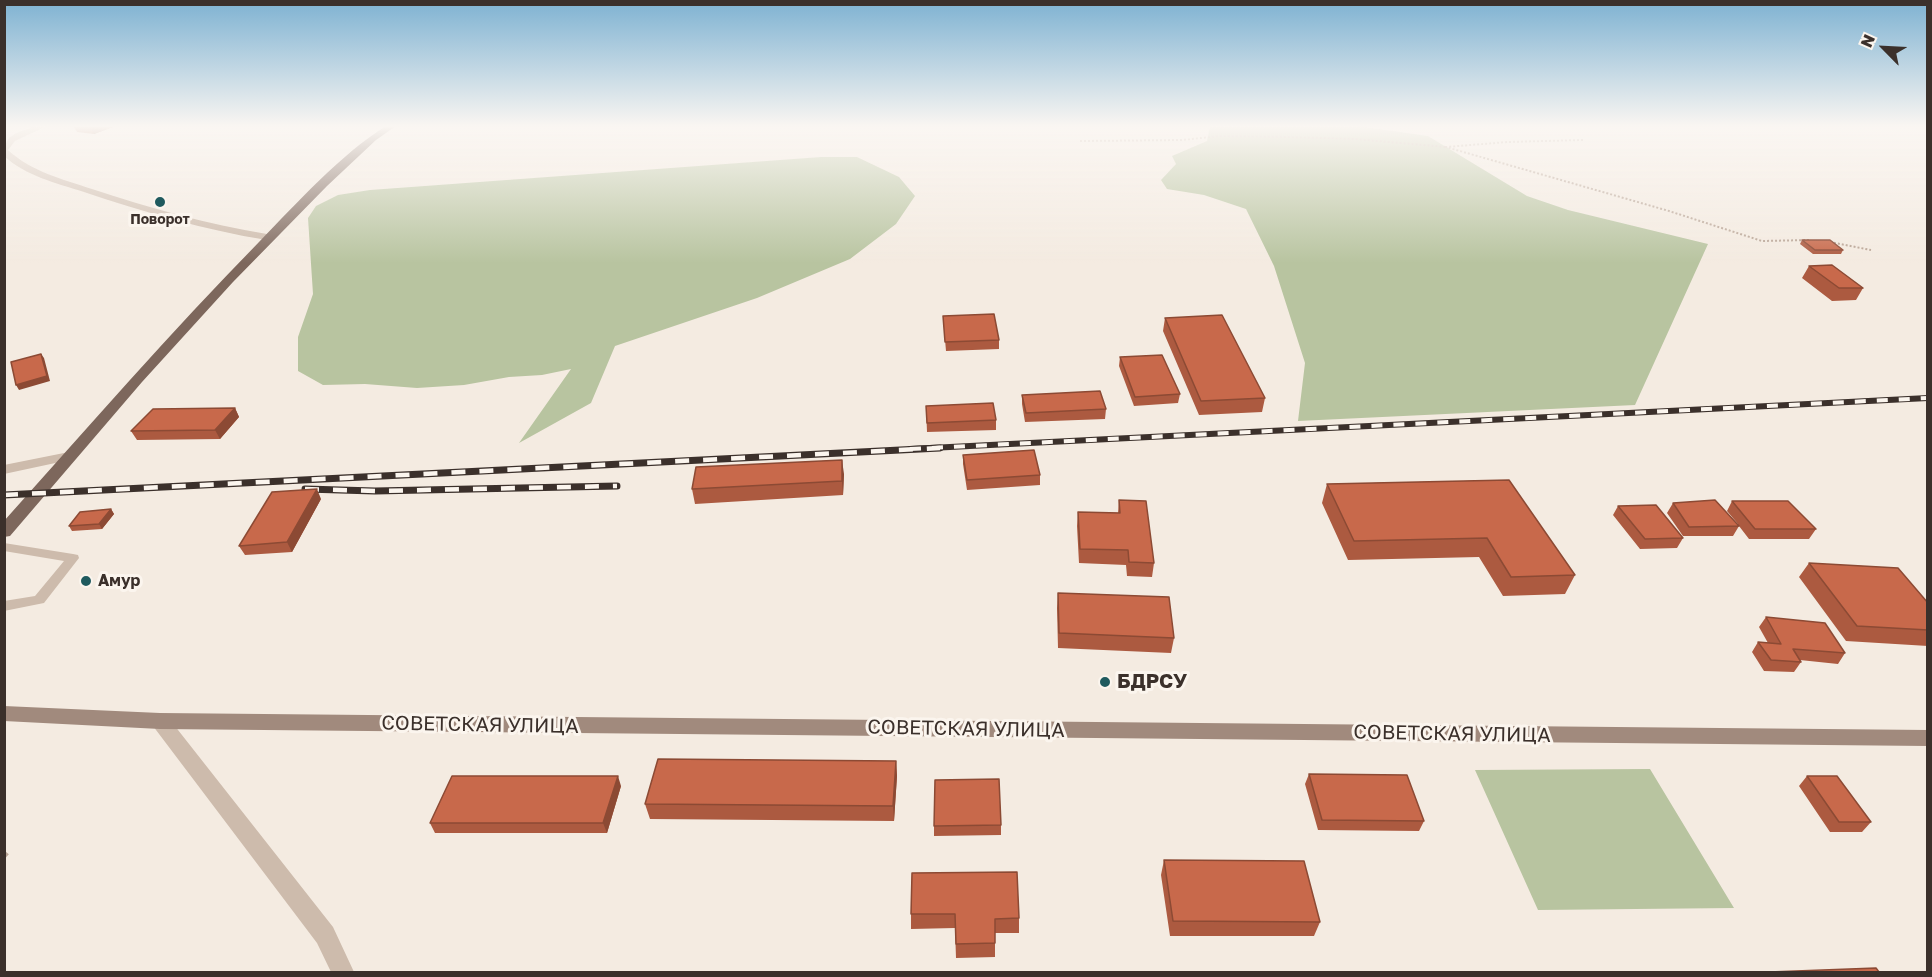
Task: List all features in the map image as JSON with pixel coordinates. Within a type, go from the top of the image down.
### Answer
[{"type":"main road","points":[[4,532],[69,456],[267,237],[337,172]]},
{"type":"main road","name":"СОВЕТСКАЯ УЛИЦА","points":[[4,713],[160,721],[1928,738]]},
{"type":"street","points":[[36,172],[117,201],[224,231],[267,237]]},
{"type":"street","points":[[4,470],[69,456]]},
{"type":"street","points":[[160,721],[325,935],[342,972]]},
{"type":"lane","points":[[4,547],[73,558],[39,600],[4,606]]},
{"type":"path","points":[[1527,172],[1669,211],[1762,241],[1784,239],[1821,241],[1871,250]]},
{"type":"path","points":[[4,856],[9,850]]},
{"type":"green space","points":[[622,172],[888,172],[899,177],[915,196],[896,224],[850,259],[757,298],[615,346],[591,403],[519,443],[571,369],[464,385],[417,388],[365,384],[323,385],[298,371],[298,337],[313,294],[308,218],[316,206],[338,195],[370,190]]},
{"type":"green space","points":[[1169,172],[1487,172],[1527,196],[1568,210],[1708,244],[1635,405],[1298,421],[1305,363],[1274,266],[1246,209],[1204,195],[1167,189],[1161,180]]},
{"type":"green space","points":[[1650,769],[1734,908],[1538,910],[1475,770]]},
{"type":"building","points":[[1802,240],[1830,240],[1843,250],[1815,250]]},
{"type":"building","points":[[1832,265],[1863,288],[1839,288],[1809,266]]},
{"type":"building","points":[[994,314],[999,340],[945,342],[943,316]]},
{"type":"building","points":[[1222,315],[1265,398],[1201,401],[1165,318]]},
{"type":"building","points":[[41,354],[47,376],[16,385],[11,362]]},
{"type":"building","points":[[1162,355],[1180,394],[1135,397],[1120,357]]},
{"type":"building","points":[[1100,391],[1106,409],[1026,413],[1022,395]]},
{"type":"building","points":[[993,403],[996,420],[927,423],[926,406]]},
{"type":"building","points":[[235,408],[215,430],[131,431],[153,409]]},
{"type":"building","points":[[1034,450],[1040,475],[967,480],[963,455]]},
{"type":"building","points":[[842,460],[842,481],[692,489],[696,467]]},
{"type":"building","points":[[1509,480],[1575,575],[1511,577],[1487,538],[1354,541],[1327,484]]},
{"type":"building","points":[[317,489],[287,542],[239,546],[272,492]]},
{"type":"building","points":[[1119,500],[1146,501],[1154,563],[1129,562],[1128,550],[1080,549],[1078,512],[1120,513]]},
{"type":"building","points":[[1715,500],[1739,526],[1689,527],[1673,503]]},
{"type":"building","points":[[1732,501],[1788,501],[1816,529],[1755,529]]},
{"type":"building","points":[[1656,505],[1683,538],[1645,539],[1618,506]]},
{"type":"building","points":[[111,509],[99,524],[69,526],[80,512]]},
{"type":"building","points":[[1809,563],[1898,568],[1928,603],[1928,630],[1857,626]]},
{"type":"building","points":[[1058,593],[1169,597],[1174,638],[1059,633]]},
{"type":"building","points":[[1766,617],[1825,623],[1845,653],[1793,649],[1801,662],[1771,660],[1758,642],[1781,644]]},
{"type":"building","points":[[658,759],[896,761],[893,806],[645,804]]},
{"type":"building","points":[[1309,774],[1407,775],[1424,821],[1322,820]]},
{"type":"building","points":[[452,776],[618,776],[603,823],[430,823]]},
{"type":"building","points":[[1807,776],[1837,776],[1871,822],[1839,822]]},
{"type":"building","points":[[999,779],[1001,825],[934,826],[935,780]]},
{"type":"building","points":[[1164,860],[1304,861],[1320,922],[1173,921]]},
{"type":"building","points":[[1017,872],[1019,918],[995,919],[995,943],[956,944],[955,914],[911,914],[912,873]]},
{"type":"building","points":[[1876,968],[1879,972],[1769,972]]},
{"type":"railway","points":[[910,449],[1928,398]]},
{"type":"railway","points":[[4,495],[940,448]]},
{"type":"railway","points":[[305,489],[375,491],[617,486]]},
{"type":"place","name":"Поворот","points":[[160,202]]},
{"type":"place","name":"Амур","points":[[86,581]]},
{"type":"place","name":"БДРСУ","points":[[1105,682]]}]
